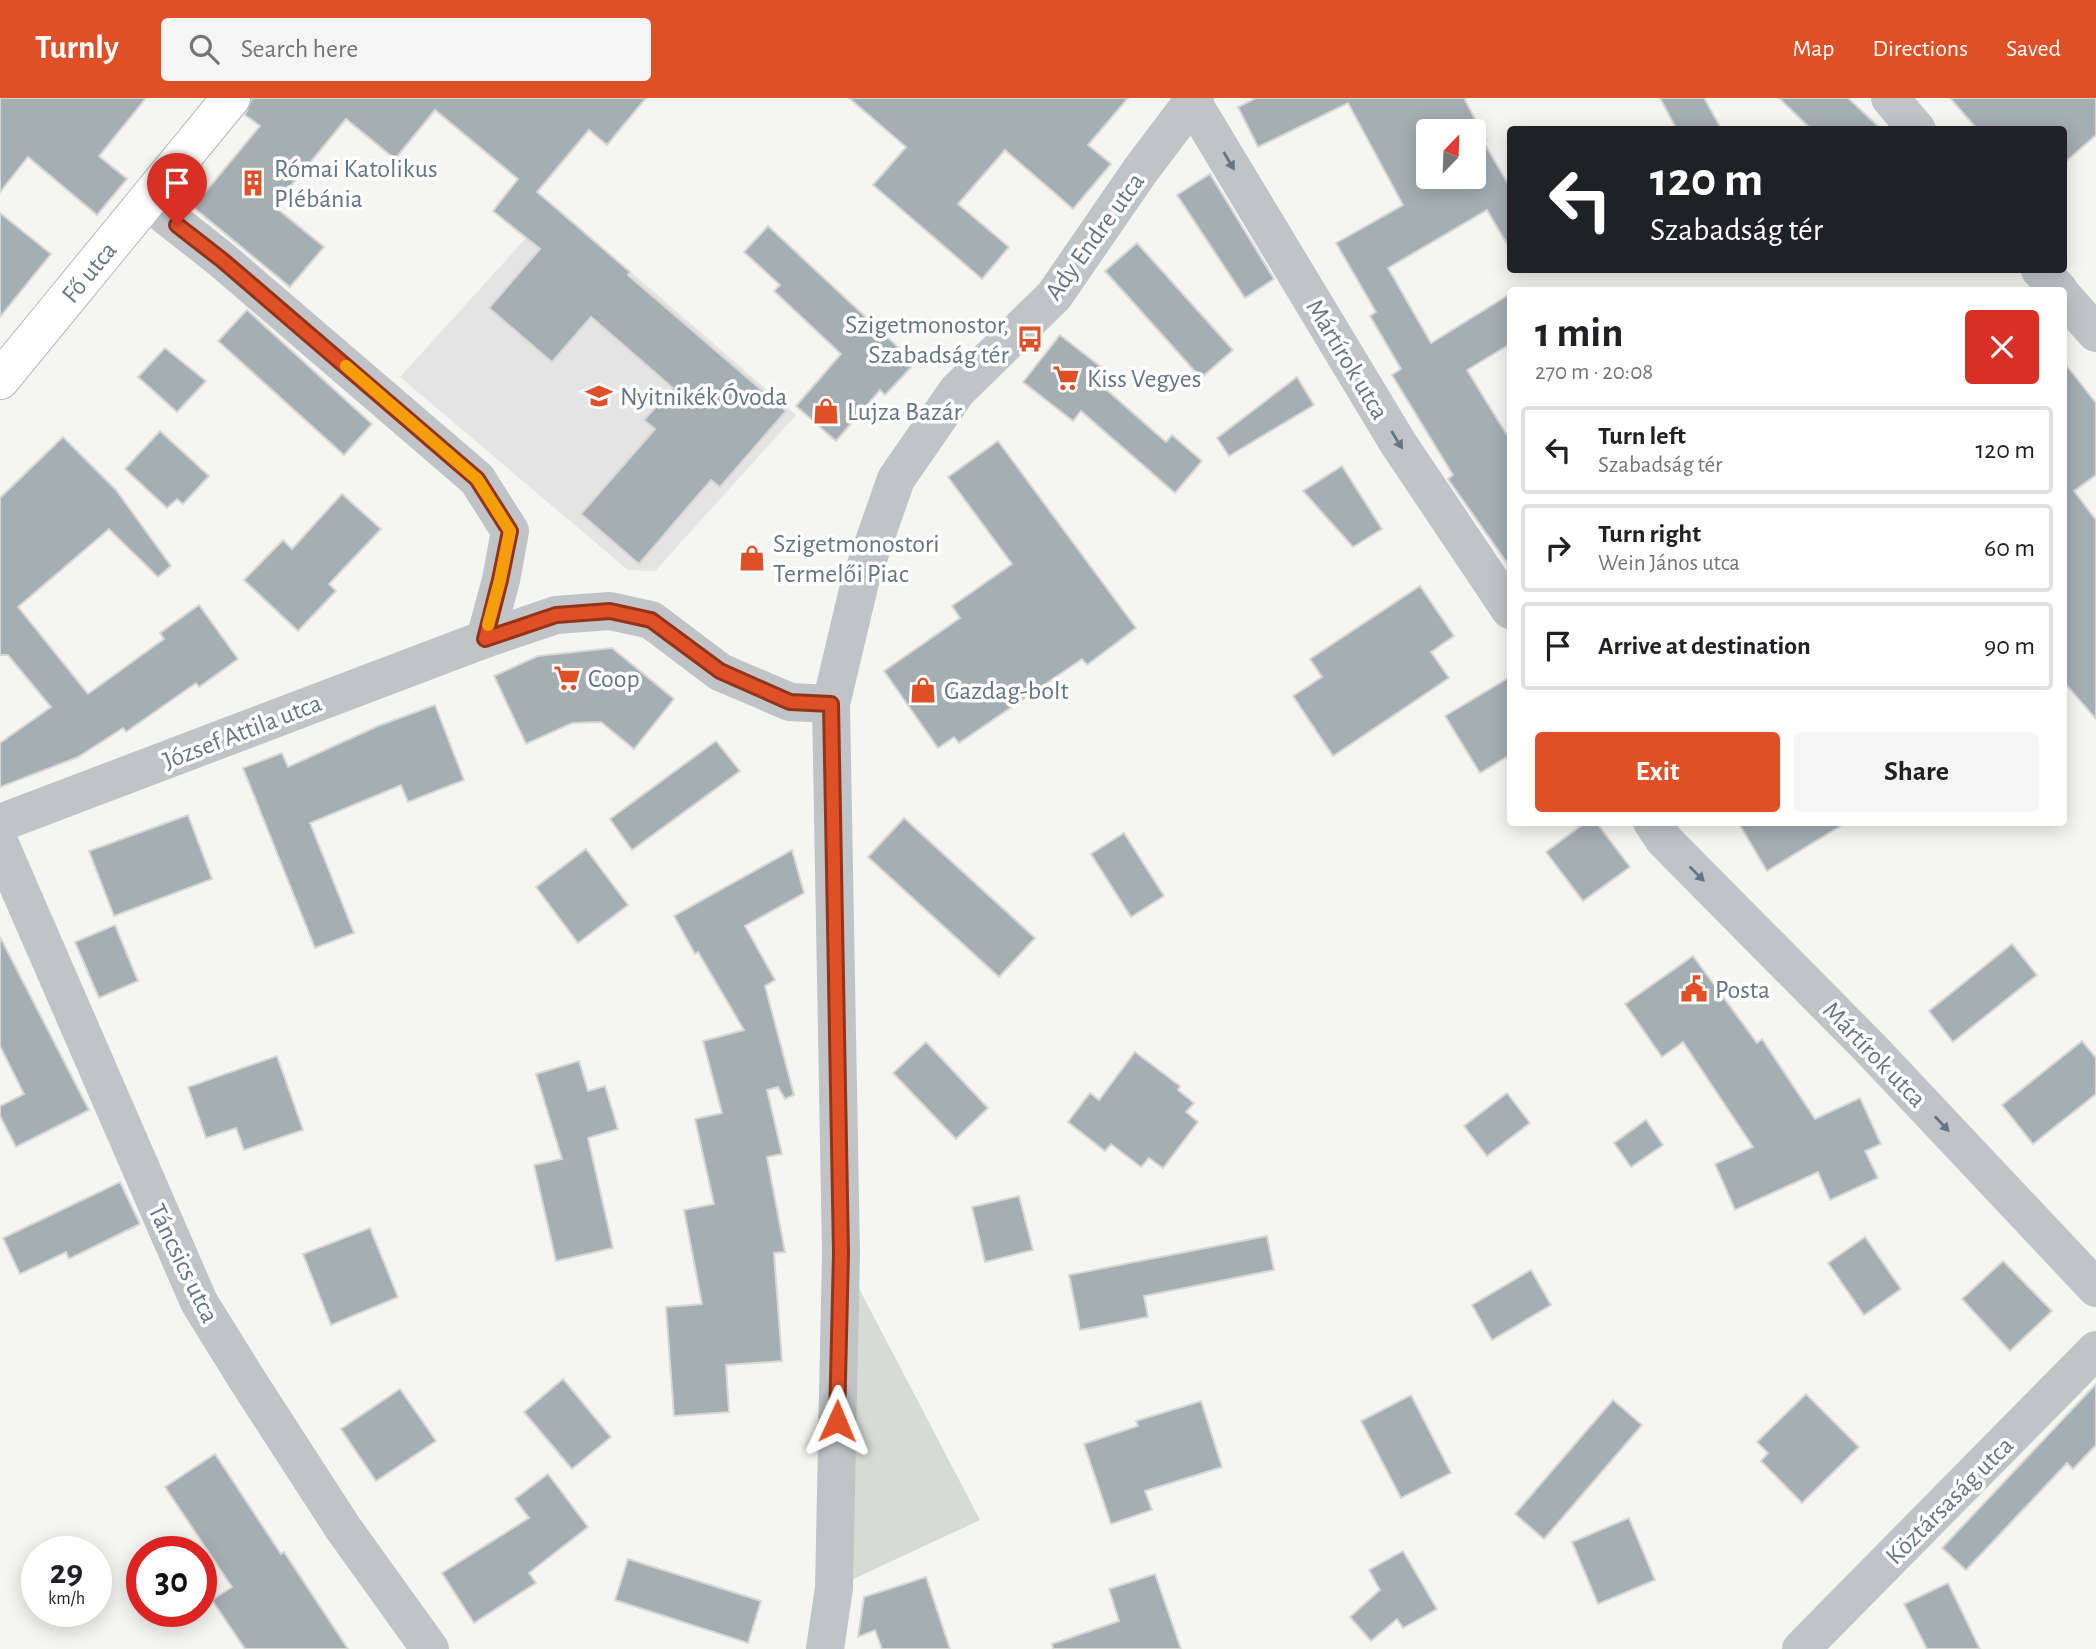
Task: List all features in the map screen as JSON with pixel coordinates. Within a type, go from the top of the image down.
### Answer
[{"type":"main road","name":"Fő utca","points":[[0,380],[231,98]]},
{"type":"street","points":[[1890,98],[1914,126]]},
{"type":"street","name":"Mártírok utca","points":[[1194,100],[1398,443],[1507,606]]},
{"type":"street","name":"Ady Endre utca","points":[[825,1649],[834,1588],[841,1253],[831,704],[860,582],[896,479],[957,391],[1054,296],[1140,171],[1194,100]]},
{"type":"street","points":[[146,200],[222,260],[477,479],[510,531],[485,639]]},
{"type":"street","points":[[2043,273],[2056,287]]},
{"type":"street","points":[[2067,300],[2096,333]]},
{"type":"street","name":"József Attila utca","points":[[0,823],[485,639],[556,615],[610,611],[651,620],[720,671],[790,702],[831,704]]},
{"type":"street","name":"Mártírok utca","points":[[1655,826],[1664,840],[1870,1048],[2096,1288]]},
{"type":"street","name":"Táncsics utca","points":[[0,844],[200,1303],[343,1528],[430,1649]]},
{"type":"street","name":"Köztársaság utca","points":[[1801,1649],[2096,1350]]},
{"type":"shaded area","name":"Nyitnikék Óvoda","points":[[555,206],[796,415],[655,571],[628,570],[400,377]]},
{"type":"shaded area","points":[[853,1277],[980,1520],[847,1582]]},
{"type":"building","points":[[0,98],[146,98],[99,156],[127,179],[97,215],[28,157],[0,192]]},
{"type":"building","points":[[252,98],[646,98],[607,145],[589,130],[537,192],[630,272],[628,275],[786,411],[720,487],[711,480],[639,564],[581,514],[655,429],[644,420],[673,388],[591,317],[552,362],[489,308],[540,249],[493,211],[518,179],[435,110],[395,159],[346,119],[274,206],[324,247],[290,287],[193,207],[260,126],[245,115]]},
{"type":"building","points":[[849,98],[1128,98],[1088,145],[1111,164],[1073,209],[1005,150],[958,204],[1009,247],[982,279],[873,185],[906,147]]},
{"type":"building","points":[[1256,98],[1464,98],[1475,119],[1416,119],[1416,189],[1486,189],[1486,146],[1507,182],[1507,244],[1487,210],[1388,268],[1431,343],[1507,296],[1507,346],[1467,370],[1507,435],[1507,563],[1448,479],[1453,475],[1392,375],[1401,369],[1370,316],[1376,312],[1336,243],[1403,205],[1348,103],[1258,147],[1238,107]]},
{"type":"building","points":[[1660,98],[1704,98],[1720,126],[1675,126]]},
{"type":"building","points":[[1779,98],[1848,98],[1878,126],[1808,126]]},
{"type":"building","points":[[1950,98],[2096,98],[2096,135],[2067,160],[2067,126],[1974,126]]},
{"type":"building","points":[[1210,174],[1274,279],[1245,298],[1177,195]]},
{"type":"building","points":[[0,213],[51,254],[0,317]]},
{"type":"building","points":[[768,226],[915,363],[885,395],[880,390],[836,441],[796,406],[841,354],[774,291],[780,285],[744,252]]},
{"type":"building","points":[[1137,243],[1233,350],[1201,378],[1105,271]]},
{"type":"building","points":[[247,310],[372,424],[344,455],[218,341]]},
{"type":"building","points":[[1060,335],[1110,374],[1101,385],[1166,442],[1172,435],[1202,461],[1175,493],[1081,411],[1073,421],[1023,382]]},
{"type":"building","points":[[165,348],[206,381],[177,412],[138,377]]},
{"type":"building","points":[[2067,366],[2096,403],[2096,475],[2074,491],[2096,520],[2096,719],[2067,686]]},
{"type":"building","points":[[1297,377],[1314,405],[1229,456],[1217,438]]},
{"type":"building","points":[[160,431],[209,476],[183,504],[177,499],[167,508],[125,469]]},
{"type":"building","points":[[63,437],[116,490],[171,566],[158,577],[109,529],[18,607],[88,694],[164,639],[160,633],[199,605],[238,659],[199,687],[196,683],[126,732],[123,728],[78,757],[0,787],[0,743],[51,707],[8,655],[0,655],[0,498]]},
{"type":"building","points":[[998,441],[1136,628],[1087,665],[1082,659],[959,743],[954,737],[938,748],[884,671],[960,618],[952,606],[1012,564],[948,477]]},
{"type":"building","points":[[1342,466],[1382,529],[1353,547],[1303,491]]},
{"type":"building","points":[[342,494],[381,529],[329,584],[336,591],[298,631],[244,580],[283,540],[292,549]]},
{"type":"building","points":[[1420,586],[1454,636],[1431,652],[1449,678],[1333,756],[1293,696],[1322,677],[1310,659]]},
{"type":"building","points":[[612,648],[674,699],[634,749],[601,722],[572,723],[526,744],[494,676],[538,656]]},
{"type":"building","points":[[1507,679],[1507,757],[1480,773],[1445,716]]},
{"type":"building","points":[[435,705],[464,780],[408,802],[401,785],[310,823],[354,933],[315,948],[243,768],[282,753],[288,767],[378,726]]},
{"type":"building","points":[[716,741],[740,771],[632,850],[610,819]]},
{"type":"building","points":[[188,815],[212,879],[114,916],[89,851]]},
{"type":"building","points":[[904,818],[1035,938],[999,977],[868,857]]},
{"type":"building","points":[[1581,826],[1599,826],[1630,867],[1583,901],[1546,852]]},
{"type":"building","points":[[1740,826],[1840,826],[1767,871]]},
{"type":"building","points":[[1124,833],[1164,896],[1131,917],[1091,854]]},
{"type":"building","points":[[586,849],[628,905],[578,943],[536,887]]},
{"type":"building","points":[[792,850],[804,893],[745,926],[775,980],[765,986],[794,1095],[785,1099],[778,1087],[767,1090],[782,1154],[767,1157],[785,1252],[774,1253],[782,1361],[726,1365],[729,1412],[674,1416],[666,1307],[702,1304],[684,1210],[714,1204],[695,1119],[722,1113],[703,1041],[744,1030],[674,916]]},
{"type":"building","points":[[115,925],[138,981],[99,998],[75,942]]},
{"type":"building","points":[[0,937],[89,1110],[16,1147],[0,1116],[0,1106],[24,1094],[0,1046]]},
{"type":"building","points":[[2012,944],[2037,975],[1953,1042],[1929,1011]]},
{"type":"building","points":[[1693,956],[1757,1043],[1762,1039],[1815,1119],[1860,1098],[1881,1144],[1865,1151],[1878,1178],[1830,1200],[1818,1172],[1735,1210],[1715,1164],[1753,1147],[1683,1042],[1662,1057],[1625,1004]]},
{"type":"building","points":[[2082,1041],[2096,1058],[2096,1094],[2033,1144],[2002,1105]]},
{"type":"building","points":[[926,1042],[988,1108],[956,1139],[893,1073]]},
{"type":"building","points":[[1135,1052],[1180,1086],[1178,1090],[1194,1103],[1186,1112],[1198,1122],[1163,1168],[1149,1158],[1141,1167],[1111,1144],[1105,1151],[1068,1122],[1090,1093],[1099,1100]]},
{"type":"building","points":[[277,1056],[303,1130],[244,1150],[236,1128],[206,1138],[188,1087]]},
{"type":"building","points":[[579,1061],[588,1091],[605,1086],[618,1129],[588,1138],[613,1248],[556,1261],[534,1165],[562,1159],[536,1074]]},
{"type":"building","points":[[1507,1093],[1530,1123],[1487,1156],[1464,1126]]},
{"type":"building","points":[[1646,1120],[1663,1145],[1631,1167],[1614,1143]]},
{"type":"building","points":[[120,1182],[140,1224],[69,1259],[66,1252],[20,1274],[3,1238]]},
{"type":"building","points":[[1019,1196],[1033,1250],[985,1262],[972,1207]]},
{"type":"building","points":[[370,1228],[398,1297],[331,1325],[303,1254]]},
{"type":"building","points":[[1267,1236],[1274,1270],[1144,1296],[1148,1317],[1080,1330],[1069,1275]]},
{"type":"building","points":[[1865,1237],[1901,1289],[1864,1315],[1828,1263]]},
{"type":"building","points":[[2003,1261],[2052,1311],[2010,1351],[1962,1299]]},
{"type":"building","points":[[1531,1270],[1551,1305],[1492,1340],[1472,1305]]},
{"type":"building","points":[[563,1379],[611,1437],[572,1469],[524,1412]]},
{"type":"building","points":[[2096,1384],[2096,1445],[2073,1469],[2067,1463],[1966,1570],[1942,1548]]},
{"type":"building","points":[[400,1389],[436,1441],[376,1481],[341,1429]]},
{"type":"building","points":[[1806,1394],[1859,1447],[1802,1503],[1761,1461],[1768,1453],[1757,1442]]},
{"type":"building","points":[[1411,1395],[1451,1473],[1401,1498],[1361,1421]]},
{"type":"building","points":[[1613,1400],[1642,1425],[1544,1539],[1515,1514]]},
{"type":"building","points":[[1201,1401],[1222,1467],[1145,1491],[1152,1510],[1111,1524],[1084,1444],[1138,1426],[1136,1421]]},
{"type":"building","points":[[215,1454],[348,1649],[245,1649],[217,1607],[217,1597],[232,1587],[217,1565],[217,1536],[198,1536],[165,1487]]},
{"type":"building","points":[[548,1474],[588,1527],[529,1573],[536,1583],[474,1623],[442,1573],[529,1518],[515,1499]]},
{"type":"building","points":[[1629,1518],[1655,1580],[1598,1604],[1572,1542]]},
{"type":"building","points":[[1403,1551],[1437,1609],[1403,1628],[1397,1619],[1371,1641],[1350,1617],[1380,1590],[1369,1570]]},
{"type":"building","points":[[628,1559],[761,1601],[748,1643],[615,1600]]},
{"type":"building","points":[[1155,1574],[1181,1649],[1053,1649],[1052,1644],[1119,1621],[1109,1589]]},
{"type":"building","points":[[926,1577],[950,1649],[882,1649],[875,1630],[858,1637],[864,1597]]},
{"type":"building","points":[[1948,1583],[1980,1649],[1927,1649],[1904,1604]]},
{"type":"slow traffic","points":[[346,366],[477,479],[510,531],[488,625]]},
{"type":"place","name":"Római Katolikus Plébánia","points":[[253,183]]},
{"type":"place","name":"Szigetmonostor, Szabadság tér","points":[[1030,339]]},
{"type":"place","name":"Kiss Vegyes","points":[[1066,378]]},
{"type":"place","name":"Nyitnikék Óvoda","points":[[599,396]]},
{"type":"place","name":"Lujza Bazár","points":[[826,411]]},
{"type":"place","name":"Szigetmonostori Termelői Piac","points":[[752,558]]},
{"type":"place","name":"Coop","points":[[567,678]]},
{"type":"place","name":"Gazdag-bolt","points":[[923,690]]},
{"type":"place","name":"Posta","points":[[1694,989]]},
{"type":"route","points":[[177,225],[222,260],[477,479],[510,531],[485,639],[556,615],[610,611],[651,620],[720,671],[790,702],[831,704],[841,1253],[837,1421]]}]
